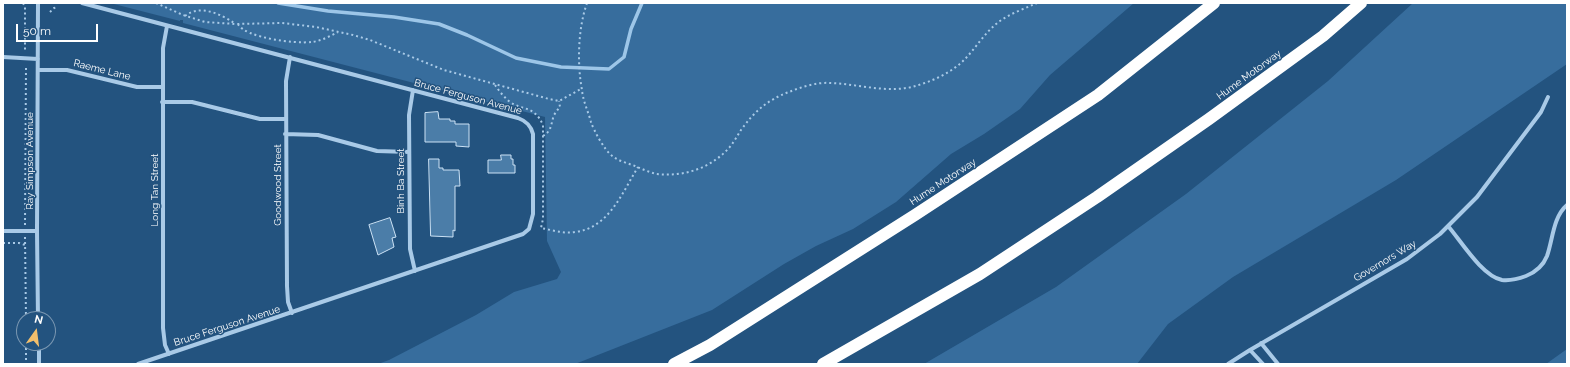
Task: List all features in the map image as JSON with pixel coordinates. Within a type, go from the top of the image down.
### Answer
[{"type":"highway","name":"Hume Motorway","points":[[674,364],[710,345],[915,215],[1098,95],[1214,3]]},
{"type":"highway","name":"Hume Motorway","points":[[823,364],[980,274],[1097,197],[1209,119],[1323,36],[1361,3]]},
{"type":"street","name":"Ray Simpson Avenue","points":[[38,3],[38,311]]},
{"type":"street","name":"Bruce Ferguson Avenue","points":[[82,3],[523,120],[528,122],[532,129],[533,214],[530,229],[523,234],[138,364]]},
{"type":"street","name":"Long Tan Street","points":[[167,26],[163,48],[162,102],[164,328],[165,345],[168,354]]},
{"type":"street","points":[[3,57],[38,59]]},
{"type":"street","name":"Goodwood Street","points":[[290,57],[286,81],[286,286],[288,302],[292,313]]},
{"type":"street","name":"Raeme Lane","points":[[38,70],[66,70],[137,87],[163,87]]},
{"type":"street","name":"Binh Ba Street","points":[[413,90],[409,115],[410,249],[414,271]]},
{"type":"street","name":"Governors Way","points":[[1228,364],[1261,343],[1407,259],[1448,226],[1477,197],[1498,170],[1541,112],[1548,97]]},
{"type":"street","points":[[162,102],[192,102],[260,119],[286,119]]},
{"type":"street","points":[[286,134],[318,135],[377,150],[410,152]]},
{"type":"street","points":[[1448,226],[1486,271],[1502,280],[1516,280],[1534,272],[1543,264],[1548,254],[1559,214],[1567,205]]},
{"type":"street","points":[[3,231],[37,231]]},
{"type":"street","points":[[1261,343],[1278,364]]},
{"type":"street","points":[[1250,350],[1262,364]]},
{"type":"street","points":[[39,351],[39,364]]},
{"type":"path","points":[[22,3],[25,7],[26,59],[26,217]]},
{"type":"path","points":[[156,3],[185,16],[205,22],[236,24],[282,23],[316,27],[338,32],[370,40],[444,70],[495,85],[560,101],[581,90]]},
{"type":"path","points":[[587,3],[579,37],[581,90],[593,130],[610,154],[621,161],[655,173],[672,175],[686,174],[714,161],[728,149],[753,114],[769,102],[788,92],[806,86],[828,83],[892,90],[912,87],[930,81],[949,72],[963,62],[996,24],[1006,17],[1037,3]]},
{"type":"path","points":[[50,12],[54,8],[58,7]]},
{"type":"path","points":[[185,16],[189,12],[194,11],[211,12],[224,16],[246,31],[281,41],[312,42],[324,39],[338,32]]},
{"type":"path","points":[[495,85],[501,94],[511,103],[534,111],[543,124],[543,219],[541,228],[561,232],[582,231],[597,225],[608,215],[638,167]]},
{"type":"path","points":[[543,136],[547,134],[551,127],[554,114],[560,107],[560,101]]},
{"type":"path","points":[[3,243],[19,243],[25,245],[26,311]]},
{"type":"path","points":[[26,351],[26,364]]},
{"type":"shaded area","points":[[110,3],[1134,3],[1050,75],[1020,109],[984,134],[951,154],[896,202],[853,229],[816,246],[784,264],[712,310],[575,364],[378,364],[389,360],[476,315],[514,292],[557,279],[561,272],[547,241],[545,117],[183,23],[183,20],[180,21]]},
{"type":"shaded area","points":[[1413,3],[1567,3],[1567,64],[1396,180],[1233,277],[1168,324],[1137,364],[924,364],[1056,287],[1186,194],[1328,81]]},
{"type":"shaded area","points":[[1567,349],[1567,364],[1546,364]]},
{"type":"building","points":[[438,112],[439,119],[450,119],[450,121],[455,121],[455,124],[469,124],[469,147],[456,146],[456,142],[425,142],[425,113]]},
{"type":"building","points":[[501,155],[511,155],[513,165],[515,165],[515,173],[488,173],[488,160],[501,160]]},
{"type":"building","points":[[429,159],[439,159],[439,168],[443,168],[443,170],[459,170],[460,186],[455,186],[455,231],[453,230],[453,237],[431,236]]},
{"type":"building","points":[[390,218],[396,237],[392,238],[394,247],[378,255],[369,225]]},
{"type":"waterway","points":[[278,3],[328,11],[394,17],[439,24],[467,35],[516,58],[561,67],[609,69],[624,57],[631,29],[642,3]]}]
